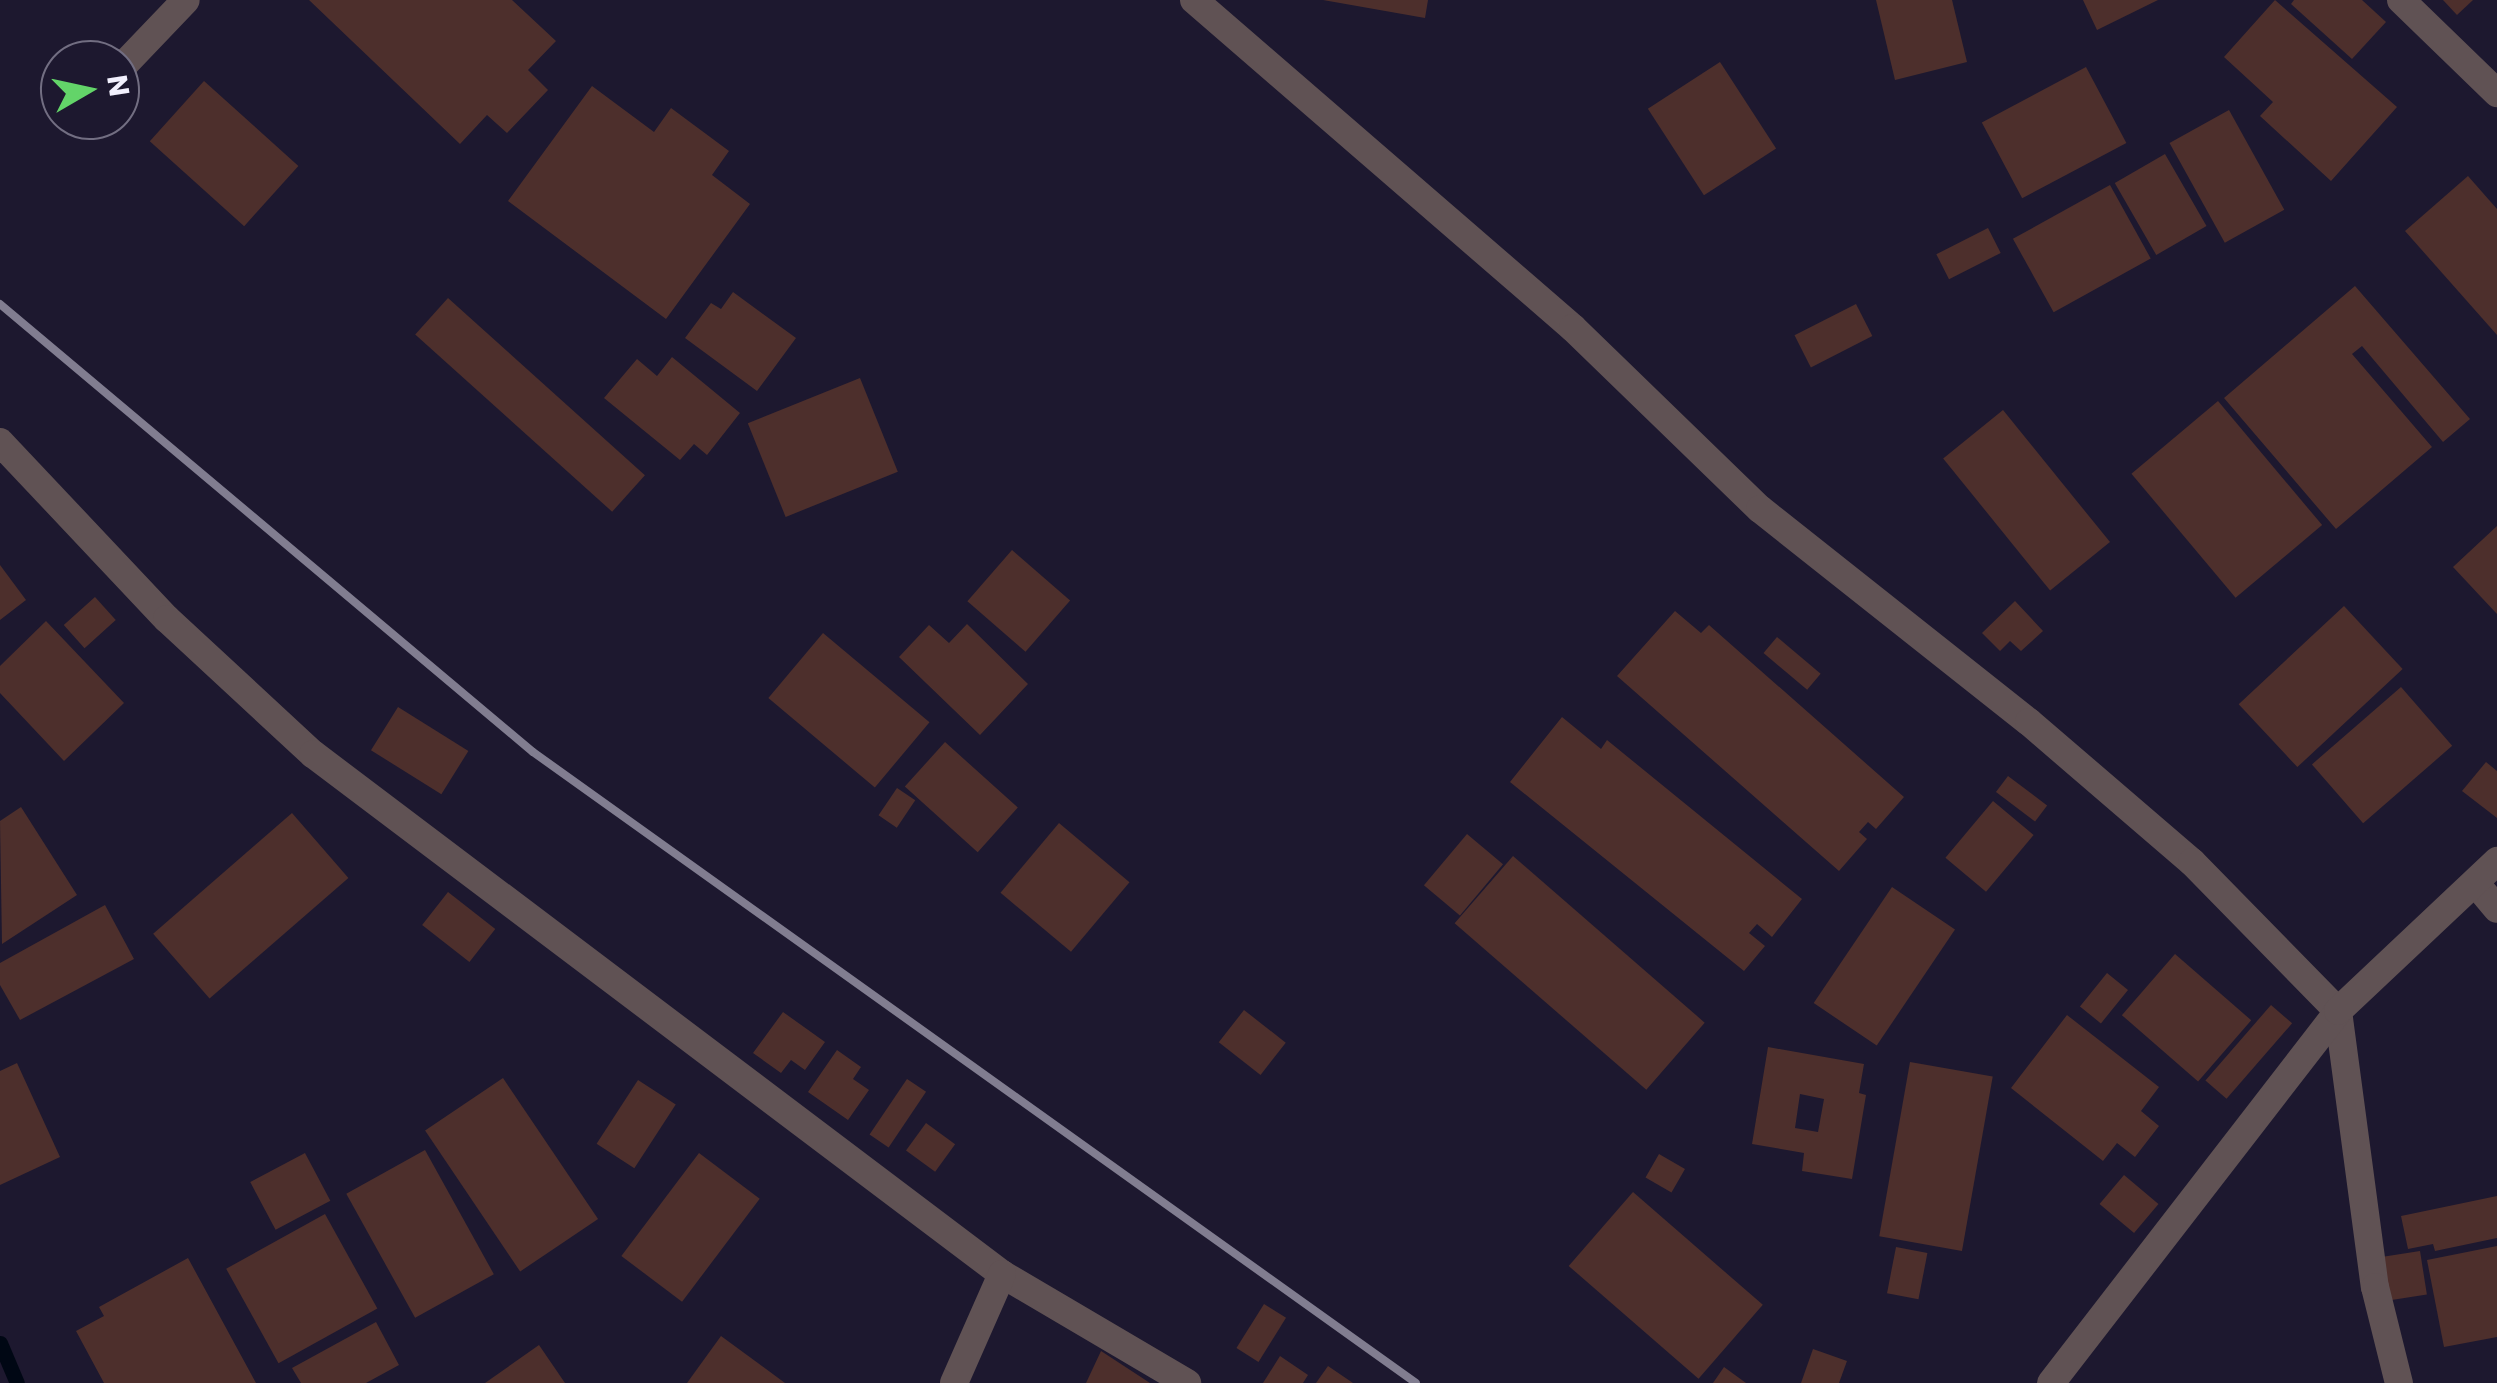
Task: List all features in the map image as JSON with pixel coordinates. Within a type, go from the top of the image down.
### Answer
[{"type":"street","points":[[140,48],[186,0]]},
{"type":"street","points":[[1194,0],[1574,328],[1760,508],[2030,722],[2192,862],[2338,1011],[2375,1287],[2400,1383]]},
{"type":"street","points":[[2401,0],[2497,93]]},
{"type":"street","points":[[0,442],[167,619],[313,754],[1002,1274],[1187,1383]]},
{"type":"street","points":[[2051,1383],[2338,1011],[2477,885],[2497,861]]},
{"type":"street","points":[[2477,885],[2497,909]]},
{"type":"street","points":[[954,1383],[1002,1274]]},
{"type":"building","points":[[309,0],[512,0],[556,41],[528,70],[548,90],[507,133],[487,115],[460,144]]},
{"type":"building","points":[[1323,0],[1428,0],[1425,18]]},
{"type":"building","points":[[1876,0],[1952,0],[1967,62],[1895,80]]},
{"type":"building","points":[[2083,0],[2158,0],[2097,30]]},
{"type":"building","points":[[2275,0],[2397,107],[2331,181],[2260,116],[2273,102],[2224,57]]},
{"type":"building","points":[[2294,0],[2362,0],[2386,22],[2352,59],[2291,4]]},
{"type":"building","points":[[2443,0],[2473,0],[2457,15]]},
{"type":"building","points":[[1720,62],[1776,148],[1704,195],[1648,109]]},
{"type":"building","points":[[2086,67],[2126,143],[2022,198],[1982,122]]},
{"type":"building","points":[[204,81],[298,166],[244,226],[150,141]]},
{"type":"building","points":[[592,86],[654,132],[671,108],[729,151],[712,175],[750,204],[666,319],[508,201]]},
{"type":"building","points":[[2229,110],[2284,210],[2225,243],[2170,143]]},
{"type":"building","points":[[2165,154],[2206,226],[2156,255],[2115,183]]},
{"type":"building","points":[[2468,176],[2497,209],[2497,335],[2405,231]]},
{"type":"building","points":[[2110,185],[2151,258],[2054,312],[2013,239]]},
{"type":"building","points":[[1988,228],[2001,253],[1949,279],[1936,254]]},
{"type":"building","points":[[2355,286],[2470,419],[2443,442],[2362,346],[2352,354],[2432,447],[2336,529],[2224,398]]},
{"type":"building","points":[[733,292],[796,338],[757,391],[685,338],[711,303],[721,309]]},
{"type":"building","points":[[448,298],[645,475],[612,512],[415,334]]},
{"type":"building","points":[[1856,304],[1872,336],[1811,367],[1795,335]]},
{"type":"building","points":[[672,357],[740,413],[707,455],[694,444],[680,460],[604,398],[637,359],[657,376]]},
{"type":"building","points":[[860,378],[898,472],[786,517],[748,423]]},
{"type":"building","points":[[2218,401],[2322,525],[2236,598],[2131,474]]},
{"type":"building","points":[[2003,410],[2110,542],[2050,591],[1943,458]]},
{"type":"building","points":[[2497,526],[2497,614],[2453,567]]},
{"type":"building","points":[[1012,550],[1070,601],[1026,652],[967,601]]},
{"type":"building","points":[[0,565],[26,600],[0,620]]},
{"type":"building","points":[[95,597],[116,620],[85,648],[64,625]]},
{"type":"building","points":[[2015,601],[2043,631],[2021,651],[2010,641],[2000,651],[1982,633]]},
{"type":"building","points":[[2344,606],[2403,669],[2297,767],[2239,704]]},
{"type":"building","points":[[1675,611],[1701,633],[1709,625],[1904,797],[1876,829],[1868,822],[1859,832],[1867,839],[1839,871],[1617,676]]},
{"type":"building","points":[[46,621],[124,703],[64,761],[0,693],[0,666]]},
{"type":"building","points":[[967,624],[1028,684],[980,735],[899,657],[929,625],[949,643]]},
{"type":"building","points":[[823,633],[929,722],[875,787],[768,698]]},
{"type":"building","points":[[1777,637],[1821,674],[1807,690],[1764,653]]},
{"type":"building","points":[[2401,687],[2452,746],[2363,823],[2312,764]]},
{"type":"building","points":[[398,707],[468,751],[441,794],[371,750]]},
{"type":"building","points":[[1562,717],[1601,749],[1607,740],[1802,899],[1772,937],[1757,924],[1749,933],[1765,946],[1744,971],[1510,782]]},
{"type":"building","points":[[945,742],[1018,808],[978,852],[905,787]]},
{"type":"building","points":[[2486,762],[2497,771],[2497,818],[2462,791]]},
{"type":"building","points":[[2008,776],[2047,805],[2035,821],[1996,792]]},
{"type":"building","points":[[897,788],[915,800],[897,828],[879,815]]},
{"type":"building","points":[[1993,801],[2034,835],[1986,892],[1945,858]]},
{"type":"building","points":[[21,807],[77,895],[2,944],[0,821]]},
{"type":"building","points":[[292,813],[348,878],[210,999],[153,934]]},
{"type":"building","points":[[1059,823],[1129,882],[1071,952],[1001,893]]},
{"type":"building","points":[[1467,834],[1503,864],[1460,916],[1424,885]]},
{"type":"building","points":[[1513,856],[1705,1023],[1646,1090],[1455,923]]},
{"type":"building","points":[[1892,887],[1955,929],[1877,1046],[1814,1003]]},
{"type":"building","points":[[448,892],[495,929],[469,962],[422,925]]},
{"type":"building","points":[[105,905],[134,959],[20,1020],[0,985],[0,963]]},
{"type":"building","points":[[2175,954],[2251,1020],[2198,1081],[2122,1015]]},
{"type":"building","points":[[2107,973],[2128,990],[2101,1023],[2080,1006]]},
{"type":"building","points":[[2271,1005],[2292,1023],[2227,1099],[2205,1080]]},
{"type":"building","points":[[1244,1010],[1286,1043],[1261,1075],[1219,1042]]},
{"type":"building","points":[[783,1012],[825,1042],[805,1070],[791,1060],[781,1073],[753,1053]]},
{"type":"building","points":[[2067,1015],[2159,1087],[2141,1111],[2159,1126],[2135,1157],[2117,1143],[2103,1161],[2011,1088]]},
{"type":"building","points":[[1768,1047],[1864,1064],[1859,1093],[1866,1095],[1852,1179],[1802,1171],[1804,1153],[1752,1144]],"holes":[[[1800,1094],[1824,1099],[1818,1132],[1795,1128]]]},
{"type":"building","points":[[837,1050],[861,1067],[853,1079],[869,1090],[848,1120],[808,1092]]},
{"type":"building","points":[[1910,1062],[1993,1077],[1962,1251],[1879,1236]]},
{"type":"building","points":[[17,1063],[60,1157],[0,1185],[0,1071]]},
{"type":"building","points":[[503,1078],[598,1219],[520,1272],[425,1131]]},
{"type":"building","points":[[907,1079],[926,1092],[889,1147],[870,1135]]},
{"type":"building","points":[[638,1080],[676,1105],[634,1168],[597,1144]]},
{"type":"building","points":[[926,1123],[955,1144],[935,1172],[906,1151]]},
{"type":"building","points":[[425,1150],[494,1274],[415,1318],[346,1194]]},
{"type":"building","points":[[305,1153],[330,1201],[276,1230],[250,1182]]},
{"type":"building","points":[[699,1153],[760,1199],[682,1302],[621,1256]]},
{"type":"building","points":[[1659,1154],[1685,1169],[1671,1192],[1646,1177]]},
{"type":"building","points":[[2124,1175],[2158,1204],[2134,1233],[2100,1204]]},
{"type":"building","points":[[1633,1192],[1763,1305],[1699,1379],[1569,1266]]},
{"type":"building","points":[[2497,1196],[2497,1238],[2435,1251],[2433,1244],[2408,1249],[2401,1216]]},
{"type":"building","points":[[325,1214],[377,1308],[279,1363],[226,1269]]},
{"type":"building","points":[[2497,1246],[2497,1337],[2444,1347],[2427,1260]]},
{"type":"building","points":[[1896,1247],[1927,1253],[1918,1299],[1887,1293]]},
{"type":"building","points":[[2420,1251],[2427,1294],[2388,1301],[2381,1257]]},
{"type":"building","points":[[188,1258],[256,1383],[104,1383],[76,1331],[104,1316],[99,1307]]},
{"type":"building","points":[[1264,1304],[1286,1318],[1258,1362],[1236,1348]]},
{"type":"building","points":[[376,1322],[399,1365],[366,1383],[301,1383],[292,1368]]},
{"type":"building","points":[[721,1336],[785,1383],[687,1383]]},
{"type":"building","points":[[539,1345],[565,1383],[485,1383]]},
{"type":"building","points":[[1813,1349],[1847,1361],[1839,1383],[1801,1383]]},
{"type":"building","points":[[1101,1351],[1150,1383],[1086,1383]]},
{"type":"building","points":[[1280,1356],[1308,1375],[1303,1383],[1263,1383]]},
{"type":"building","points":[[1328,1366],[1353,1383],[1316,1383]]},
{"type":"building","points":[[1724,1367],[1746,1383],[1713,1383]]},
{"type":"waterway","points":[[0,1343],[17,1383]]},
{"type":"railway","points":[[0,304],[533,752],[1416,1383]]}]
